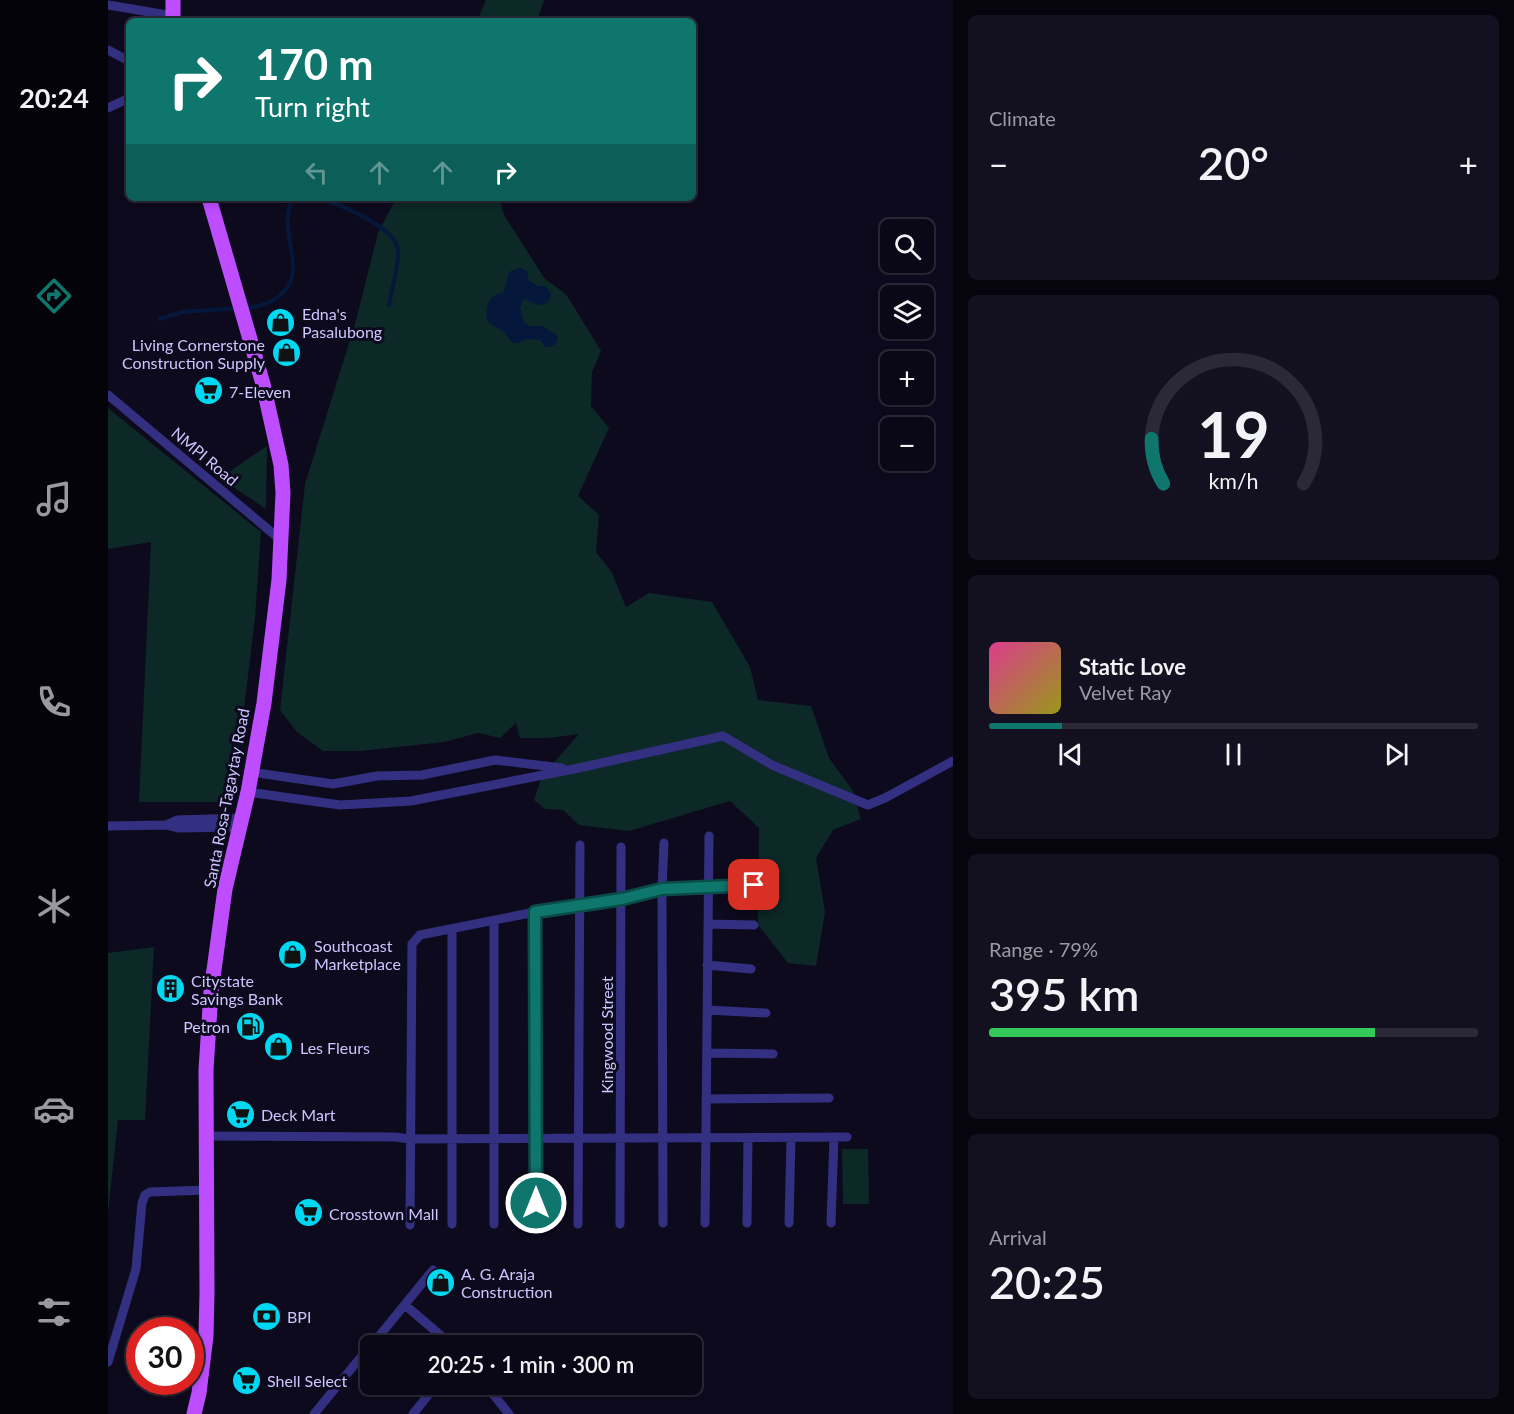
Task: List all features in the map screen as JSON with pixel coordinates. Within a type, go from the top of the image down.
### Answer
[{"type":"main road","points":[[173,0],[173,18]]},
{"type":"main road","name":"Santa Rosa-Tagaytay Road","points":[[194,1414],[206,1336],[206,1070],[214,967],[225,889],[248,792],[270,661],[282,541],[282,465],[263,384],[210,201]]},
{"type":"street","points":[[108,6],[168,18]]},
{"type":"street","points":[[108,50],[126,59]]},
{"type":"street","points":[[108,108],[126,99]]},
{"type":"street","name":"NMPI Road","points":[[108,394],[282,541]]},
{"type":"street","points":[[248,792],[340,804],[411,801],[574,769],[723,736],[772,765],[868,805],[953,761]]},
{"type":"street","points":[[251,772],[333,783],[377,776],[422,776],[495,760],[574,769]]},
{"type":"street","points":[[108,826],[166,825],[178,828],[210,823],[241,822]]},
{"type":"street","points":[[705,1223],[709,836]]},
{"type":"street","points":[[663,1223],[662,889],[664,843]]},
{"type":"street","points":[[578,1224],[580,845]]},
{"type":"street","name":"Kingwood Street","points":[[620,1224],[621,847]]},
{"type":"street","points":[[410,1225],[412,944],[420,935],[535,912],[622,899],[662,889],[754,885]]},
{"type":"street","points":[[535,912],[536,1224]]},
{"type":"street","points":[[494,921],[494,1224]]},
{"type":"street","points":[[708,924],[754,925]]},
{"type":"street","points":[[452,930],[452,1224]]},
{"type":"street","points":[[707,965],[752,969]]},
{"type":"street","points":[[707,1010],[766,1013]]},
{"type":"street","points":[[706,1053],[773,1054]]},
{"type":"street","points":[[706,1099],[829,1098]]},
{"type":"street","points":[[206,1136],[410,1139],[847,1137]]},
{"type":"street","points":[[831,1222],[834,1137]]},
{"type":"street","points":[[747,1223],[748,1138]]},
{"type":"street","points":[[789,1223],[791,1138]]},
{"type":"street","points":[[108,1362],[136,1269],[142,1203],[145,1195],[150,1192],[207,1190]]},
{"type":"street","points":[[380,1335],[433,1270]]},
{"type":"street","points":[[405,1305],[440,1335]]},
{"type":"street","points":[[314,1414],[360,1359]]},
{"type":"street","points":[[413,1414],[428,1395]]},
{"type":"street","points":[[494,1395],[509,1414]]},
{"type":"green space","points":[[486,0],[544,0],[538,18],[478,18]]},
{"type":"green space","points":[[394,201],[500,201],[504,215],[545,279],[566,294],[601,351],[592,372],[591,406],[609,428],[578,496],[599,515],[596,552],[611,571],[626,607],[649,593],[712,602],[750,667],[758,700],[811,706],[829,758],[853,791],[861,819],[833,830],[816,858],[825,912],[816,966],[788,963],[758,925],[759,828],[730,801],[629,831],[579,825],[563,810],[545,809],[534,800],[542,776],[579,734],[549,738],[520,738],[516,723],[500,738],[478,733],[444,742],[360,751],[323,751],[297,732],[280,710],[305,484],[355,324],[378,233]]},
{"type":"green space","points":[[108,408],[261,532],[255,617],[233,802],[139,802],[151,542],[108,549]]},
{"type":"green space","points":[[267,446],[266,509],[220,478]]},
{"type":"green space","points":[[154,947],[145,1120],[118,1120],[108,1213],[108,953]]},
{"type":"green space","points":[[842,1149],[868,1149],[869,1204],[843,1204]]},
{"type":"water","points":[[521,268],[527,272],[529,281],[538,286],[545,286],[551,293],[550,299],[545,304],[538,305],[524,299],[520,308],[524,322],[530,326],[543,326],[558,336],[557,342],[551,347],[545,347],[540,340],[527,339],[514,343],[504,332],[488,321],[486,314],[490,300],[504,290],[509,272]]},
{"type":"waterway","points":[[246,308],[271,301],[285,291],[289,284],[293,267],[288,232],[291,201]]},
{"type":"waterway","points":[[327,201],[377,225],[395,241],[398,261],[389,305]]},
{"type":"waterway","points":[[159,319],[183,312],[239,308]]},
{"type":"place","name":"Edna's Pasalubong","points":[[281,322]]},
{"type":"place","name":"Living Cornerstone Construction Supply","points":[[286,353]]},
{"type":"place","name":"7-Eleven","points":[[208,391]]},
{"type":"place","name":"Southcoast Marketplace","points":[[293,954]]},
{"type":"place","name":"Citystate Savings Bank","points":[[170,989]]},
{"type":"place","name":"Petron","points":[[251,1026]]},
{"type":"place","name":"Les Fleurs","points":[[279,1047]]},
{"type":"place","name":"Deck Mart","points":[[240,1114]]},
{"type":"place","name":"Crosstown Mall","points":[[308,1213]]},
{"type":"place","name":"A. G. Araja Construction","points":[[440,1282]]},
{"type":"place","name":"BPI","points":[[266,1316]]},
{"type":"place","name":"Shell Select","points":[[246,1380]]},
{"type":"route","points":[[536,1203],[535,912],[622,899],[662,889],[754,885]]}]
